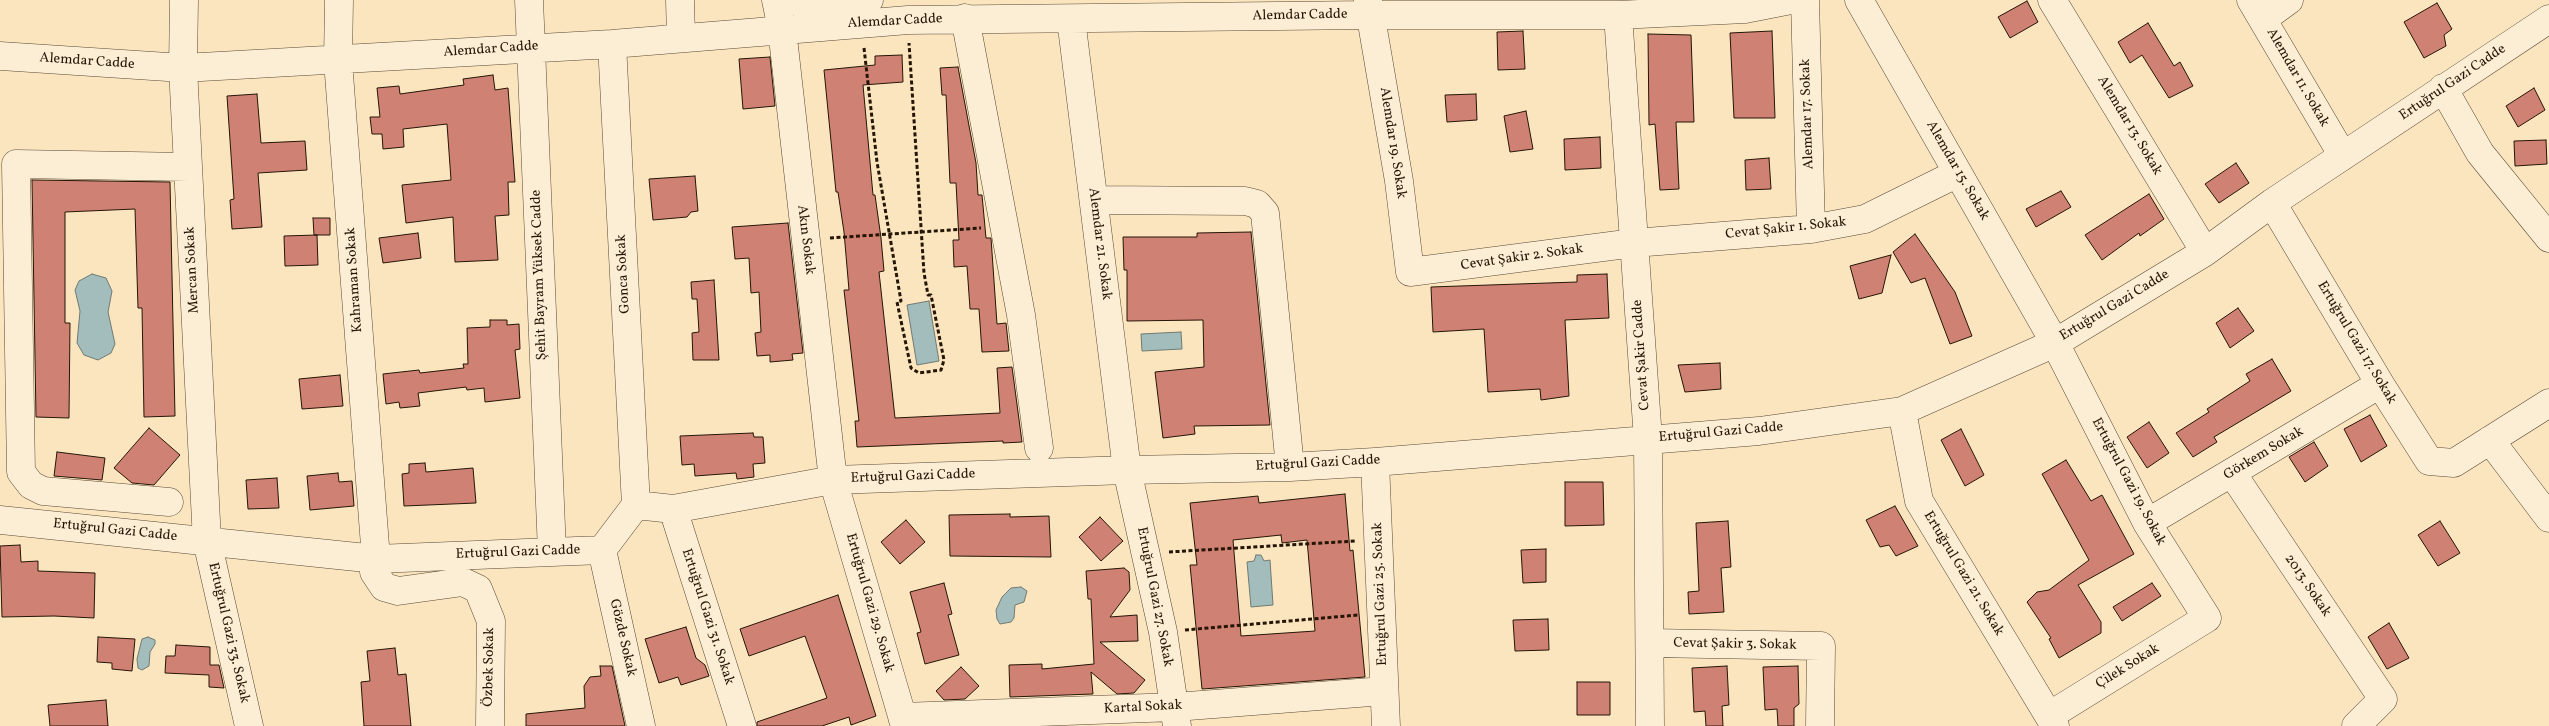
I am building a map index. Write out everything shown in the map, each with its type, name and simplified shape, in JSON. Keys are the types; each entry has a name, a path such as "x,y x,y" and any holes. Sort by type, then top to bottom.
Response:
{"street":[{"name":"Mercan Sokak","path":"184,0 182,68 207,541"},
{"name":"Kahraman Sokak","path":"339,0 338,61 376,559"},
{"name":"Şehit Bayram Yüksek Cadde","path":"529,0 552,551"},
{"path":"680,0 681,37"},
{"name":"Akın Sokak","path":"776,0 782,29 833,480"},
{"path":"796,0 803,4 865,12"},
{"name":"Alemdar Cadde","path":"0,56 182,68 338,61 531,47 612,44 782,29 865,12 908,20 965,18 1071,19 1202,9 1369,7 1618,15 1791,0"},
{"name":"Alemdar 17. Sokak","path":"1804,0 1811,229"},
{"name":"Alemdar 15. Sokak","path":"1859,0 2055,343"},
{"name":"Alemdar 13. Sokak","path":"2052,0 2205,252"},
{"path":"2257,9 2289,0"},
{"name":"Alemdar 19. Sokak","path":"1369,7 1400,181 1410,272"},
{"name":"Alemdar 11. Sokak","path":"2257,9 2343,156"},
{"name":"Cevat Şakir Cadde","path":"1618,15 1648,439 1650,726"},
{"path":"965,18 1020,315 1039,448"},
{"name":"Alemdar 21. Sokak","path":"1071,19 1127,470"},
{"name":"Ertuğrul Gazi Cadde","path":"636,505 673,509 833,480 1127,470 1290,467 1375,462 1759,431 1902,411 2055,343 2205,252 2272,203 2549,19"},
{"name":"Gonca Sokak","path":"612,44 636,505"},
{"path":"2443,88 2480,153 2549,238"},
{"path":"169,502 43,491 31,485 21,472 16,164 188,167"},
{"name":"Cevat Şakir 1. Sokak","path":"1634,243 1811,229 1865,219 1958,173"},
{"path":"1094,200 1245,201 1257,204 1265,213 1290,467"},
{"name":"Ertuğrul Gazi 17. Sokak","path":"2272,203 2380,384 2429,461 2454,463 2490,440"},
{"name":"Cevat Şakir 2. Sokak","path":"1410,272 1634,243"},
{"name":"Ertuğrul Gazi 19. Sokak","path":"2055,343 2147,523 2207,618"},
{"name":"Görkem Sokak","path":"2147,523 2380,384"},
{"path":"2549,403 2490,440 2549,518"},
{"name":"Ertuğrul Gazi 21. Sokak","path":"1902,411 1919,501 2052,721"},
{"name":"Ertuğrul Gazi 25. Sokak","path":"1375,462 1386,726"},
{"name":"Ertuğrul Gazi 27. Sokak","path":"1127,470 1163,632 1176,716"},
{"name":"2013. Sokak","path":"2232,473 2383,699 2356,726"},
{"name":"Ertuğrul Gazi 29. Sokak","path":"833,480 903,722"},
{"path":"602,550 636,505"},
{"name":"Ertuğrul Gazi 31. Sokak","path":"673,509 742,726"},
{"name":"Ertuğrul Gazi Cadde","path":"0,520 376,559 602,550"},
{"name":"Ertuğrul Gazi 33. Sokak","path":"207,541 249,726"},
{"name":"Gözde Sokak","path":"602,550 641,726"},
{"name":"Özbek Sokak","path":"376,559 374,572 384,587 398,590 463,582 478,589 491,620 490,726"},
{"name":"Çilek Sokak","path":"2052,721 2207,618"},
{"name":"Cevat Şakir 3. Sokak","path":"1650,643 1821,646 1820,726"},
{"name":"Kartal Sokak","path":"903,722 1176,716 1384,691"}],"path":[{"path":"865,12 877,162 901,301 898,302 911,368 919,373 941,370 944,360 931,295 928,295 924,273 908,20"},
{"path":"828,245 827,238 1004,226"},
{"path":"1146,554 1378,540"},
{"path":"1163,632 1381,614"}],"water":[{"path":"92,274 106,278 112,291 108,312 115,344 111,353 98,360 84,355 77,343 80,311 75,290 79,281"},
{"path":"929,301 939,361 917,365 907,305"},
{"path":"1181,332 1182,349 1142,351 1141,334"},
{"path":"1256,555 1261,555 1264,561 1270,560 1273,605 1251,607 1247,562 1254,561"},
{"path":"1021,587 1027,591 1024,602 1015,605 1014,618 1011,622 1000,624 997,619 996,610 1002,597 1011,588"},
{"path":"148,637 155,640 155,644 150,652 149,666 142,670 138,668 137,659 142,639"}],"building":[{"path":"2027,1 2038,22 2010,38 1998,17"},
{"path":"2437,3 2452,29 2444,35 2446,46 2424,58 2404,22"},
{"path":"2148,23 2174,66 2180,62 2193,86 2169,98 2142,55 2130,63 2118,42"},
{"path":"1523,31 1525,69 1498,70 1497,32"},
{"path":"1772,31 1775,118 1734,118 1730,33"},
{"path":"1648,34 1691,35 1694,122 1676,122 1679,189 1660,190 1655,124 1649,125"},
{"path":"902,55 903,82 863,85 873,195 875,195 881,238 884,271 879,272 895,418 1000,413 997,368 1012,367 1022,442 1003,443 1003,441 857,447 855,421 859,421 844,290 849,290 844,232 838,192 836,192 824,70 875,65 875,56"},
{"path":"770,57 775,106 743,109 739,59"},
{"path":"958,67 976,163 978,195 982,195 986,238 991,238 997,324 1006,323 1009,351 982,352 979,309 970,309 967,266 954,267 953,240 959,240 956,183 950,183 946,95 942,95 940,68"},
{"path":"493,75 495,90 508,88 515,182 508,182 509,215 495,216 498,260 455,262 453,217 406,223 402,185 451,180 447,124 403,129 404,147 383,149 382,134 372,134 370,117 380,117 377,88 399,86 400,94 464,85 463,79"},
{"path":"2534,88 2545,110 2518,127 2506,106"},
{"path":"257,94 261,143 305,141 307,170 258,173 262,227 232,229 230,200 234,199 227,96"},
{"path":"1476,94 1477,120 1447,122 1445,95"},
{"path":"1526,111 1533,149 1510,152 1504,116"},
{"path":"1600,137 1601,168 1565,170 1564,139"},
{"path":"2546,140 2547,164 2515,166 2514,141"},
{"path":"1769,158 1771,189 1746,190 1745,160"},
{"path":"2236,163 2249,183 2219,203 2205,184"},
{"path":"695,176 698,211 691,212 687,217 653,220 649,179"},
{"path":"32,180 170,182 175,416 144,417 142,308 138,308 135,209 65,212 65,323 70,323 69,418 36,417"},
{"path":"2061,191 2071,207 2036,227 2026,209"},
{"path":"2149,194 2164,219 2140,236 2139,233 2102,260 2085,235"},
{"path":"313,218 330,218 330,235 314,235"},
{"path":"788,223 803,353 792,354 793,360 770,362 770,355 757,356 755,333 761,332 759,292 751,293 749,258 735,259 732,227"},
{"path":"1251,232 1270,425 1194,426 1195,434 1163,438 1155,372 1204,367 1203,320 1127,321 1127,270 1124,270 1123,237 1197,237 1197,233"},
{"path":"418,233 421,258 383,263 379,238"},
{"path":"1915,234 1955,292 1972,336 1950,344 1925,278 1911,283 1893,252"},
{"path":"317,235 318,265 285,266 284,236"},
{"path":"1891,255 1882,293 1859,299 1850,266"},
{"path":"1607,274 1609,318 1565,320 1569,396 1541,400 1540,389 1488,392 1484,329 1433,332 1431,287 1577,282 1577,275"},
{"path":"714,280 719,360 693,360 692,333 699,332 697,299 692,299 691,282"},
{"path":"2238,308 2254,331 2230,348 2216,323"},
{"path":"490,320 507,320 507,325 519,324 520,349 515,350 520,398 485,402 484,388 467,390 466,387 418,393 420,406 400,408 399,402 386,404 383,374 419,370 420,373 464,368 463,364 468,364 467,328 490,327"},
{"path":"2272,359 2291,391 2214,437 2217,442 2193,457 2176,433 2209,412 2207,409 2250,381 2246,374"},
{"path":"1720,363 1721,389 1685,392 1678,365"},
{"path":"340,375 343,406 302,409 299,379"},
{"path":"2370,415 2387,446 2361,462 2344,429"},
{"path":"2149,422 2169,453 2147,468 2127,437"},
{"path":"149,428 180,455 154,485 132,483 114,468"},
{"path":"1961,429 1984,475 1965,486 1941,440"},
{"path":"753,433 754,437 763,437 765,463 753,464 754,477 737,479 736,473 695,476 694,464 682,465 680,436"},
{"path":"2314,442 2328,466 2305,482 2289,457"},
{"path":"57,452 105,458 102,480 54,476"},
{"path":"2066,460 2091,501 2102,495 2134,554 2078,585 2101,622 2101,633 2059,658 2049,639 2051,638 2027,602 2037,592 2049,590 2089,560 2042,474"},
{"path":"425,463 426,472 473,468 476,503 404,506 402,474 409,473 409,464"},
{"path":"338,473 339,482 352,481 354,506 310,510 307,476"},
{"path":"277,478 279,508 248,509 246,480"},
{"path":"1565,482 1603,482 1604,525 1565,526"},
{"path":"1345,494 1350,551 1353,550 1365,677 1202,689 1190,565 1197,565 1190,503 1258,496 1259,503","holes":["1281,535 1282,543 1307,540 1315,631 1241,636 1233,540"]},
{"path":"1895,506 1918,546 1896,556 1889,545 1880,547 1866,520"},
{"path":"1010,514 1010,517 1049,516 1051,557 950,556 949,515"},
{"path":"1100,517 1123,541 1101,561 1079,537"},
{"path":"906,520 925,542 900,564 881,542"},
{"path":"1728,521 1731,567 1721,568 1724,612 1689,614 1688,592 1699,591 1696,523"},
{"path":"2440,521 2460,553 2438,566 2418,535"},
{"path":"20,545 21,562 38,561 38,571 95,573 94,618 54,616 2,617 0,546"},
{"path":"1546,549 1546,582 1523,583 1521,550"},
{"path":"1124,568 1129,572 1130,590 1110,617 1137,615 1138,641 1100,642 1145,680 1134,693 1117,694 1091,672 1093,694 1010,697 1009,665 1042,664 1042,669 1094,664 1091,599 1088,599 1086,571"},
{"path":"944,583 952,614 948,615 959,655 925,664 917,633 921,632 910,592"},
{"path":"2152,583 2161,596 2122,621 2113,607"},
{"path":"838,595 876,716 851,725 849,717 822,726 757,726 757,722 827,698 805,636 749,656 740,629"},
{"path":"1548,619 1549,650 1515,651 1513,620"},
{"path":"2389,623 2409,658 2387,669 2368,637"},
{"path":"686,627 696,658 705,665 709,676 681,685 678,677 659,683 645,639"},
{"path":"98,637 135,639 132,671 112,669 112,663 97,662"},
{"path":"176,645 210,647 210,665 219,665 224,688 209,687 209,675 165,673 166,656 175,656"},
{"path":"395,648 398,675 406,674 411,726 364,726 361,682 370,681 367,651"},
{"path":"600,666 612,666 625,726 526,726 526,714 585,708 584,686 590,677 601,676"},
{"path":"1727,666 1729,705 1722,706 1723,726 1706,726 1705,711 1694,712 1692,668"},
{"path":"1798,666 1799,704 1794,708 1794,726 1778,726 1777,709 1765,710 1763,667"},
{"path":"961,667 979,686 965,699 944,700 936,691"},
{"path":"1577,682 1610,682 1610,715 1577,715"},
{"path":"106,700 108,726 50,726 48,705"}]}
